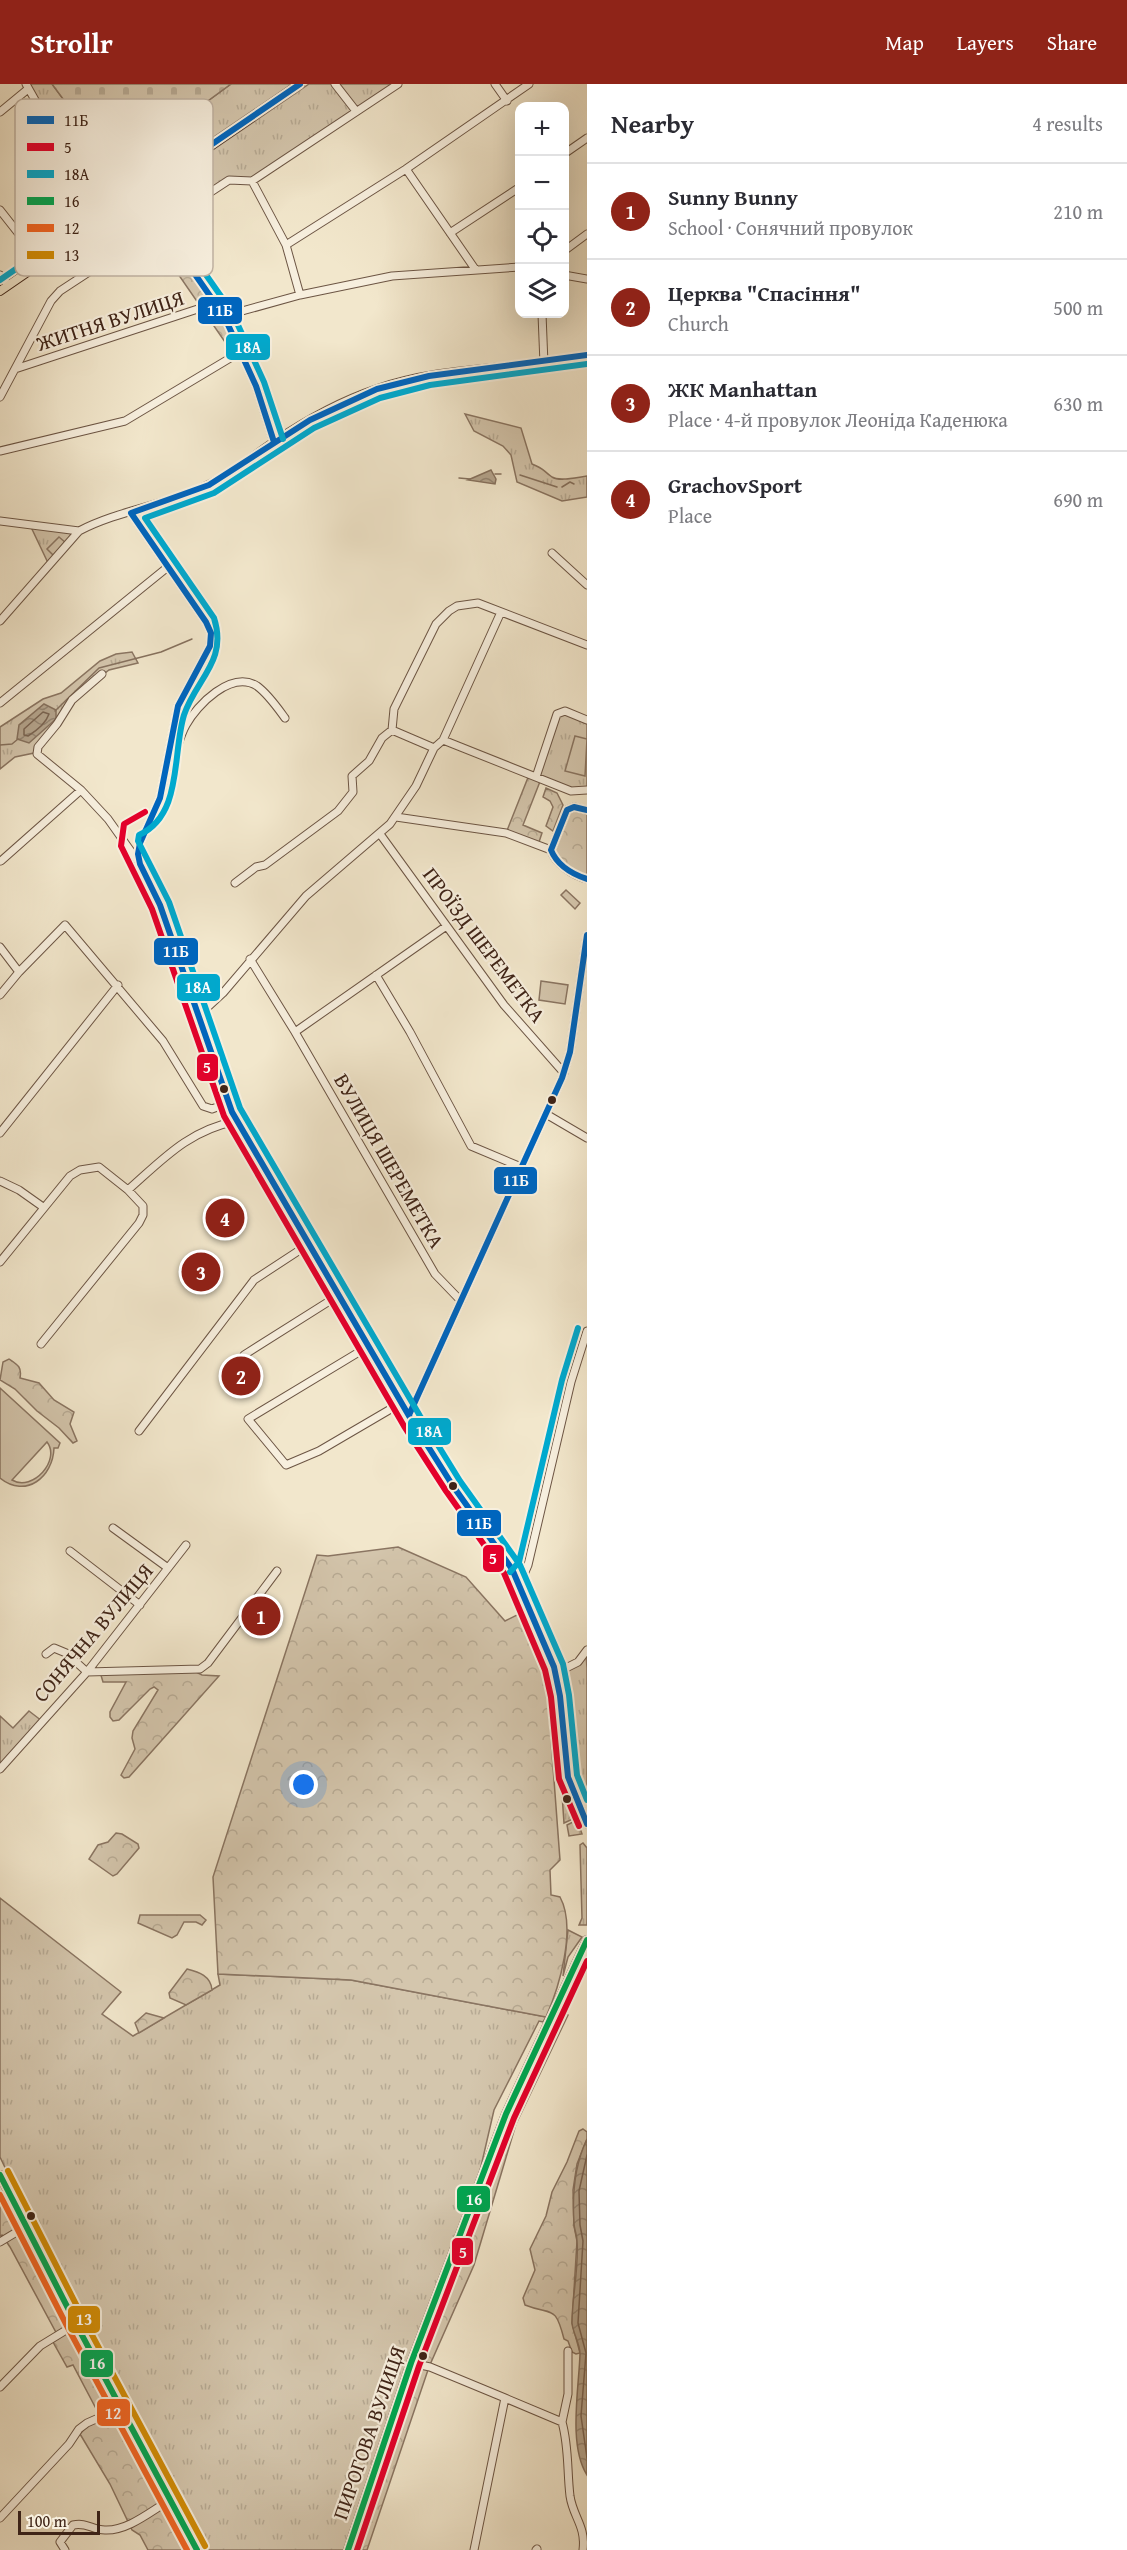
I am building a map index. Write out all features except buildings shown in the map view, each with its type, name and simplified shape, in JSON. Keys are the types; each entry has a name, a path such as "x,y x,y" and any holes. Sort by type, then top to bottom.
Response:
{"main road":[{"path":"213,143 300,84"},
{"path":"0,291 21,276"},
{"name":"ПИРОГОВА ВУЛИЦЯ","path":"348,2550 411,2363 506,2114 587,1940"},
{"name":"ПИРОГОВА ВУЛИЦЯ","path":"562,1996 587,1956"},
{"path":"0,2175 25,2227 197,2550"}],"street":[{"path":"335,84 356,111"},
{"path":"213,191 229,180 252,181 398,84"},
{"path":"495,84 507,101"},
{"path":"286,245 406,169 529,84"},
{"path":"0,112 27,86"},
{"path":"569,151 587,138"},
{"path":"406,169 475,269"},
{"path":"252,181 286,245 300,295"},
{"path":"450,232 515,190"},
{"path":"0,210 15,229"},
{"path":"569,248 587,234"},
{"path":"224,316 300,295 392,276 515,267"},
{"path":"0,275 8,285"},
{"path":"0,397 51,301 60,291 83,276"},
{"path":"197,276 224,316 242,351 274,442"},
{"path":"569,276 587,279"},
{"name":"ЖИТНЯ ВУЛИЦЯ","path":"15,369 216,303"},
{"path":"542,318 544,364"},
{"path":"0,452 125,421 242,351"},
{"path":"0,621 79,531 97,522 131,513 212,483 274,442 348,400 377,388 442,373 544,364 587,355"},
{"path":"131,513 169,566 211,633 210,646 178,706 160,798 140,843 138,854 140,864"},
{"path":"0,521 79,531"},
{"path":"552,554 587,585"},
{"path":"0,704 169,566"},
{"path":"235,883 256,867 265,865 338,811 353,792 352,776 369,761 382,738 392,730 394,709 436,624 457,606 478,603 587,645"},
{"path":"198,1016 223,993 306,896 340,865 380,834 396,817 416,786 434,748 443,740 501,612"},
{"path":"102,674 72,700 57,724 36,750 39,757 81,790 108,819 140,864 160,906 228,1103 237,1121 401,1402 453,1486 505,1558 516,1579 556,1673 568,1777 587,1823"},
{"path":"166,771 173,761 185,726 196,710 229,685 241,682 256,686 285,718"},
{"path":"536,777 557,714 565,711 587,720"},
{"path":"392,730 434,748"},
{"path":"443,740 571,791 587,790"},
{"path":"1,861 81,790"},
{"path":"551,850 567,810 574,807 587,810"},
{"path":"396,817 506,833 551,850 555,858 578,877 587,879"},
{"name":"ПРОЇЗД ШЕРЕМЕТКА","path":"380,834 504,1005 564,1073"},
{"path":"0,995 65,925 118,985 168,1048 203,1106 212,1108 228,1103"},
{"path":"295,1032 446,927"},
{"path":"409,1415 564,1073 571,1045 587,935"},
{"path":"0,947 19,972"},
{"name":"ВУЛИЦЯ ШЕРЕМЕТКА","path":"250,959 295,1032 435,1274 461,1301"},
{"path":"376,975 410,1032 471,1146 522,1167"},
{"path":"0,1133 118,985"},
{"path":"546,1114 587,1138"},
{"path":"128,1190 177,1147 196,1134 237,1121"},
{"path":"0,1262 43,1207 70,1176 80,1170 99,1167 128,1190 143,1206 143,1215 138,1223 41,1344"},
{"path":"0,1181 19,1190 43,1207"},
{"path":"139,1431 254,1280 309,1244"},
{"path":"244,1355 339,1295"},
{"path":"516,1579 525,1572 528,1565 571,1382 587,1330"},
{"path":"369,1346 248,1419 286,1465 319,1451 401,1402"},
{"path":"113,1528 168,1568"},
{"name":"СОНЯЧНА ВУЛИЦЯ","path":"0,1769 87,1672 186,1545"},
{"path":"70,1551 140,1605"},
{"path":"46,1654 54,1648 66,1653 87,1672 200,1669 208,1663 277,1571"},
{"path":"556,1673 578,1662 587,1650"},
{"path":"0,2242 25,2227"},
{"path":"0,2387 40,2346 76,2324"},
{"path":"568,2351 568,2394 562,2421 568,2446 571,2498 582,2528 583,2550"},
{"path":"411,2363 429,2367 562,2421"},
{"path":"474,2550 505,2398"},
{"path":"0,2518 69,2444 79,2429 121,2408"},
{"path":"65,2550 60,2542 73,2524 82,2523 99,2529 116,2529 170,2500"}],"green space":[{"path":"26,84 52,84 63,99 34,99"},
{"path":"52,84 231,84 211,99 63,99"},
{"path":"231,84 292,84 213,138 213,99 211,99"},
{"path":"309,84 398,84 252,181 228,180 213,190 213,150"},
{"path":"179,276 197,276 216,303 242,351 234,355"},
{"path":"465,414 521,428 532,464 555,478 587,476 587,497 562,501 517,482 511,455 503,446 474,431"},
{"path":"30,525 79,531 49,565"},
{"path":"59,537 66,543 54,556 47,549"},
{"path":"132,652 138,663 109,670 83,690 34,753 15,757 0,769 0,727 43,699 61,693 100,661 116,654"},
{"path":"559,712 587,720 587,790 571,791 536,777"},
{"path":"575,736 587,739 585,776 565,771"},
{"path":"529,775 541,779 523,825 542,833 538,845 506,833"},
{"path":"546,788 557,793 563,805 553,831 546,826 553,807 550,801 543,797"},
{"path":"567,810 587,810 587,879 578,877 552,854"},
{"path":"566,890 580,903 575,909 561,895"},
{"path":"541,981 568,985 565,1004 539,1000"},
{"path":"9,1359 19,1367 20,1378 39,1383 54,1400 74,1412 70,1424 77,1441 73,1443 15,1389 0,1380 3,1362"},
{"path":"0,1388 60,1443 58,1448 54,1448 49,1468 36,1482 19,1486 0,1478","holes":["47,1442 50,1449 48,1465 36,1478 20,1483 12,1480"]},
{"path":"398,1547 466,1577 505,1621 521,1613 545,1660 560,1860 550,1870 551,1895 560,1897 567,1925 561,1974 546,2017 351,1980 218,1974 213,1877 317,1555 328,1556"},
{"path":"586,1654 587,1797 570,1755 562,1671"},
{"path":"194,1671 202,1675 219,1676 129,1777 124,1778 121,1775 135,1749 133,1731 158,1690 154,1687 150,1689 119,1720 113,1721 110,1712 126,1682 103,1682 100,1672"},
{"path":"29,1711 42,1721 0,1769 0,1716 13,1728"},
{"path":"562,1794 575,1818 564,1823"},
{"path":"577,1820 582,1834 569,1836 567,1825"},
{"path":"116,1833 138,1844 139,1848 113,1876 89,1859 98,1845 108,1842"},
{"path":"583,1843 587,1848 587,1925 579,1925 582,1918 580,1845"},
{"path":"0,1898 121,1992 102,2014 133,2036 220,1985 218,1974 351,1980 546,2017 543,2022 539,2021 494,2110 473,2201 348,2550 207,2550 203,2543 199,2543 38,2236 0,2157"},
{"path":"140,1915 200,1915 206,1920 202,1925 196,1922 184,1922 177,1935 172,1938 138,1923"},
{"path":"568,1930 582,1937 568,1957 563,1976"},
{"path":"187,1969 207,1978 212,1990 186,2005 170,1998 169,1993"},
{"path":"560,2010 568,2015 516,2124 474,2265 429,2367 367,2550 353,2550 415,2364 510,2116"},
{"path":"146,2013 164,2018 139,2033 135,2023"},
{"path":"583,2129 587,2132 587,2139 577,2164 573,2190 574,2226 577,2241 572,2323 580,2353 576,2354 572,2352 568,2341 564,2339 555,2316 547,2311 525,2305 523,2298 535,2270 530,2249 546,2216 552,2192 579,2131"},
{"path":"0,2191 190,2550 148,2550 140,2535 132,2530 110,2484 80,2434 88,2425 102,2420 73,2365 67,2367 53,2342 59,2338 10,2247 2,2235 0,2236"}],"water":[{"path":"491,470 496,479 495,484 468,480"},
{"path":"44,704 56,710 56,719 29,743 17,739 19,725"},
{"path":"587,2139 587,2475 581,2463 576,2432 580,2354 572,2323 577,2251 573,2212 574,2191 579,2159"}],"waterway":[{"path":"495,474 501,474"},
{"path":"520,475 557,487"},
{"path":"459,478 470,479"},
{"path":"562,487 570,482 574,484"},
{"path":"55,711 99,668 161,652 192,639"},
{"path":"0,745 12,744 18,739"}],"transit line":[{"name":"11Б","path":"213,143 300,84"},
{"name":"18А","path":"0,280 15,270"},
{"name":"11Б","path":"196,276 224,316 256,386 274,442"},
{"name":"18А","path":"207,276 232,312 264,382 283,439"},
{"name":"11Б","path":"587,355 429,376 377,389 310,420 209,485 131,513 206,622 211,633 210,646 178,706 160,798 140,843 138,854 140,864 160,905 232,1112 412,1421 453,1486 512,1569 554,1667 560,1696 568,1777 587,1824"},
{"name":"18А","path":"587,364 430,385 380,398 314,428 214,493 145,518 214,618 217,646 209,669 189,702 184,715 174,782 169,799 163,813 153,826 139,835 138,841 169,902 240,1108 420,1416 460,1481 520,1565 563,1664 569,1695 577,1775 587,1800"},
{"name":"11Б","path":"587,810 574,807 567,810 551,850 566,868 587,879"},
{"name":"5","path":"145,812 124,824 121,846 152,909 224,1116 404,1426 446,1491 504,1573 545,1670 551,1697 559,1779 579,1826"},
{"name":"11Б","path":"409,1415 562,1078 570,1052 587,935"},
{"name":"18А","path":"510,1572 519,1562 562,1380 578,1328"},
{"name":"16","path":"348,2550 411,2363 506,2114 587,1940"},
{"name":"5","path":"357,2550 419,2366 514,2118 587,1961"},
{"name":"13","path":"8,2171 84,2320 205,2546"},
{"name":"16","path":"0,2175 76,2324 197,2550"},
{"name":"12","path":"0,2195 68,2328 187,2550"}],"place":[{"name":"GrachovSport","path":"225,1218"},
{"name":"ЖК Manhattan","path":"201,1272"},
{"name":"Церква \"Спасіння\"","path":"241,1376"},
{"name":"Sunny Bunny","path":"261,1616"}]}
